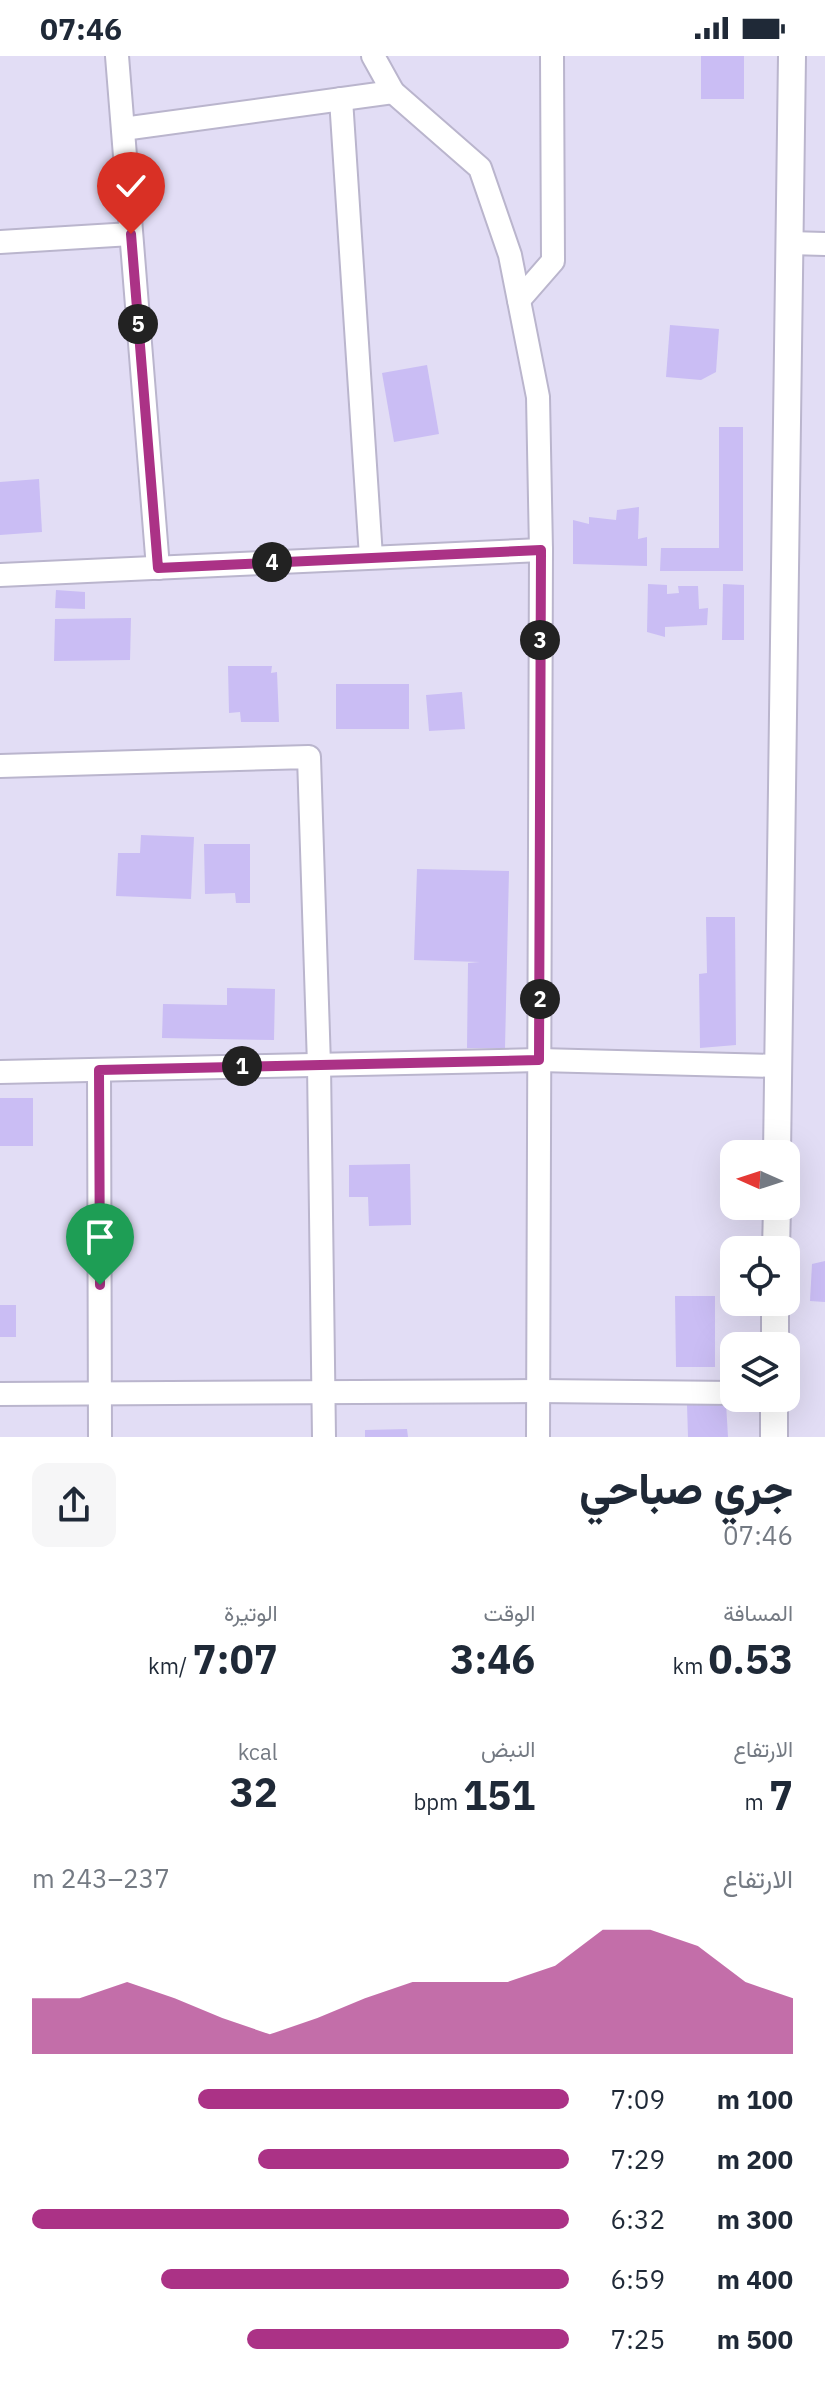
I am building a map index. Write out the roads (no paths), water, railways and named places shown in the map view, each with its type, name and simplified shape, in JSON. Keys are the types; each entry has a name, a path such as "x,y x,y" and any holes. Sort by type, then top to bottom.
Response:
{"street":[{"path":"117,56 158,568"},
{"path":"373,56 393,92 480,168 510,255 538,397 541,550 538,1437"},
{"path":"519,300 553,261 552,56"},
{"path":"777,1140 792,56"},
{"path":"123,129 393,92"},
{"path":"341,99 371,557"},
{"path":"0,242 131,234"},
{"path":"789,243 825,244"},
{"path":"0,575 541,550"},
{"path":"0,766 309,757 319,1065 324,1437"},
{"path":"0,1072 539,1060 778,1066"},
{"path":"99,1070 100,1437"},
{"path":"0,1394 720,1393"},
{"path":"774,1412 774,1437"}]}
